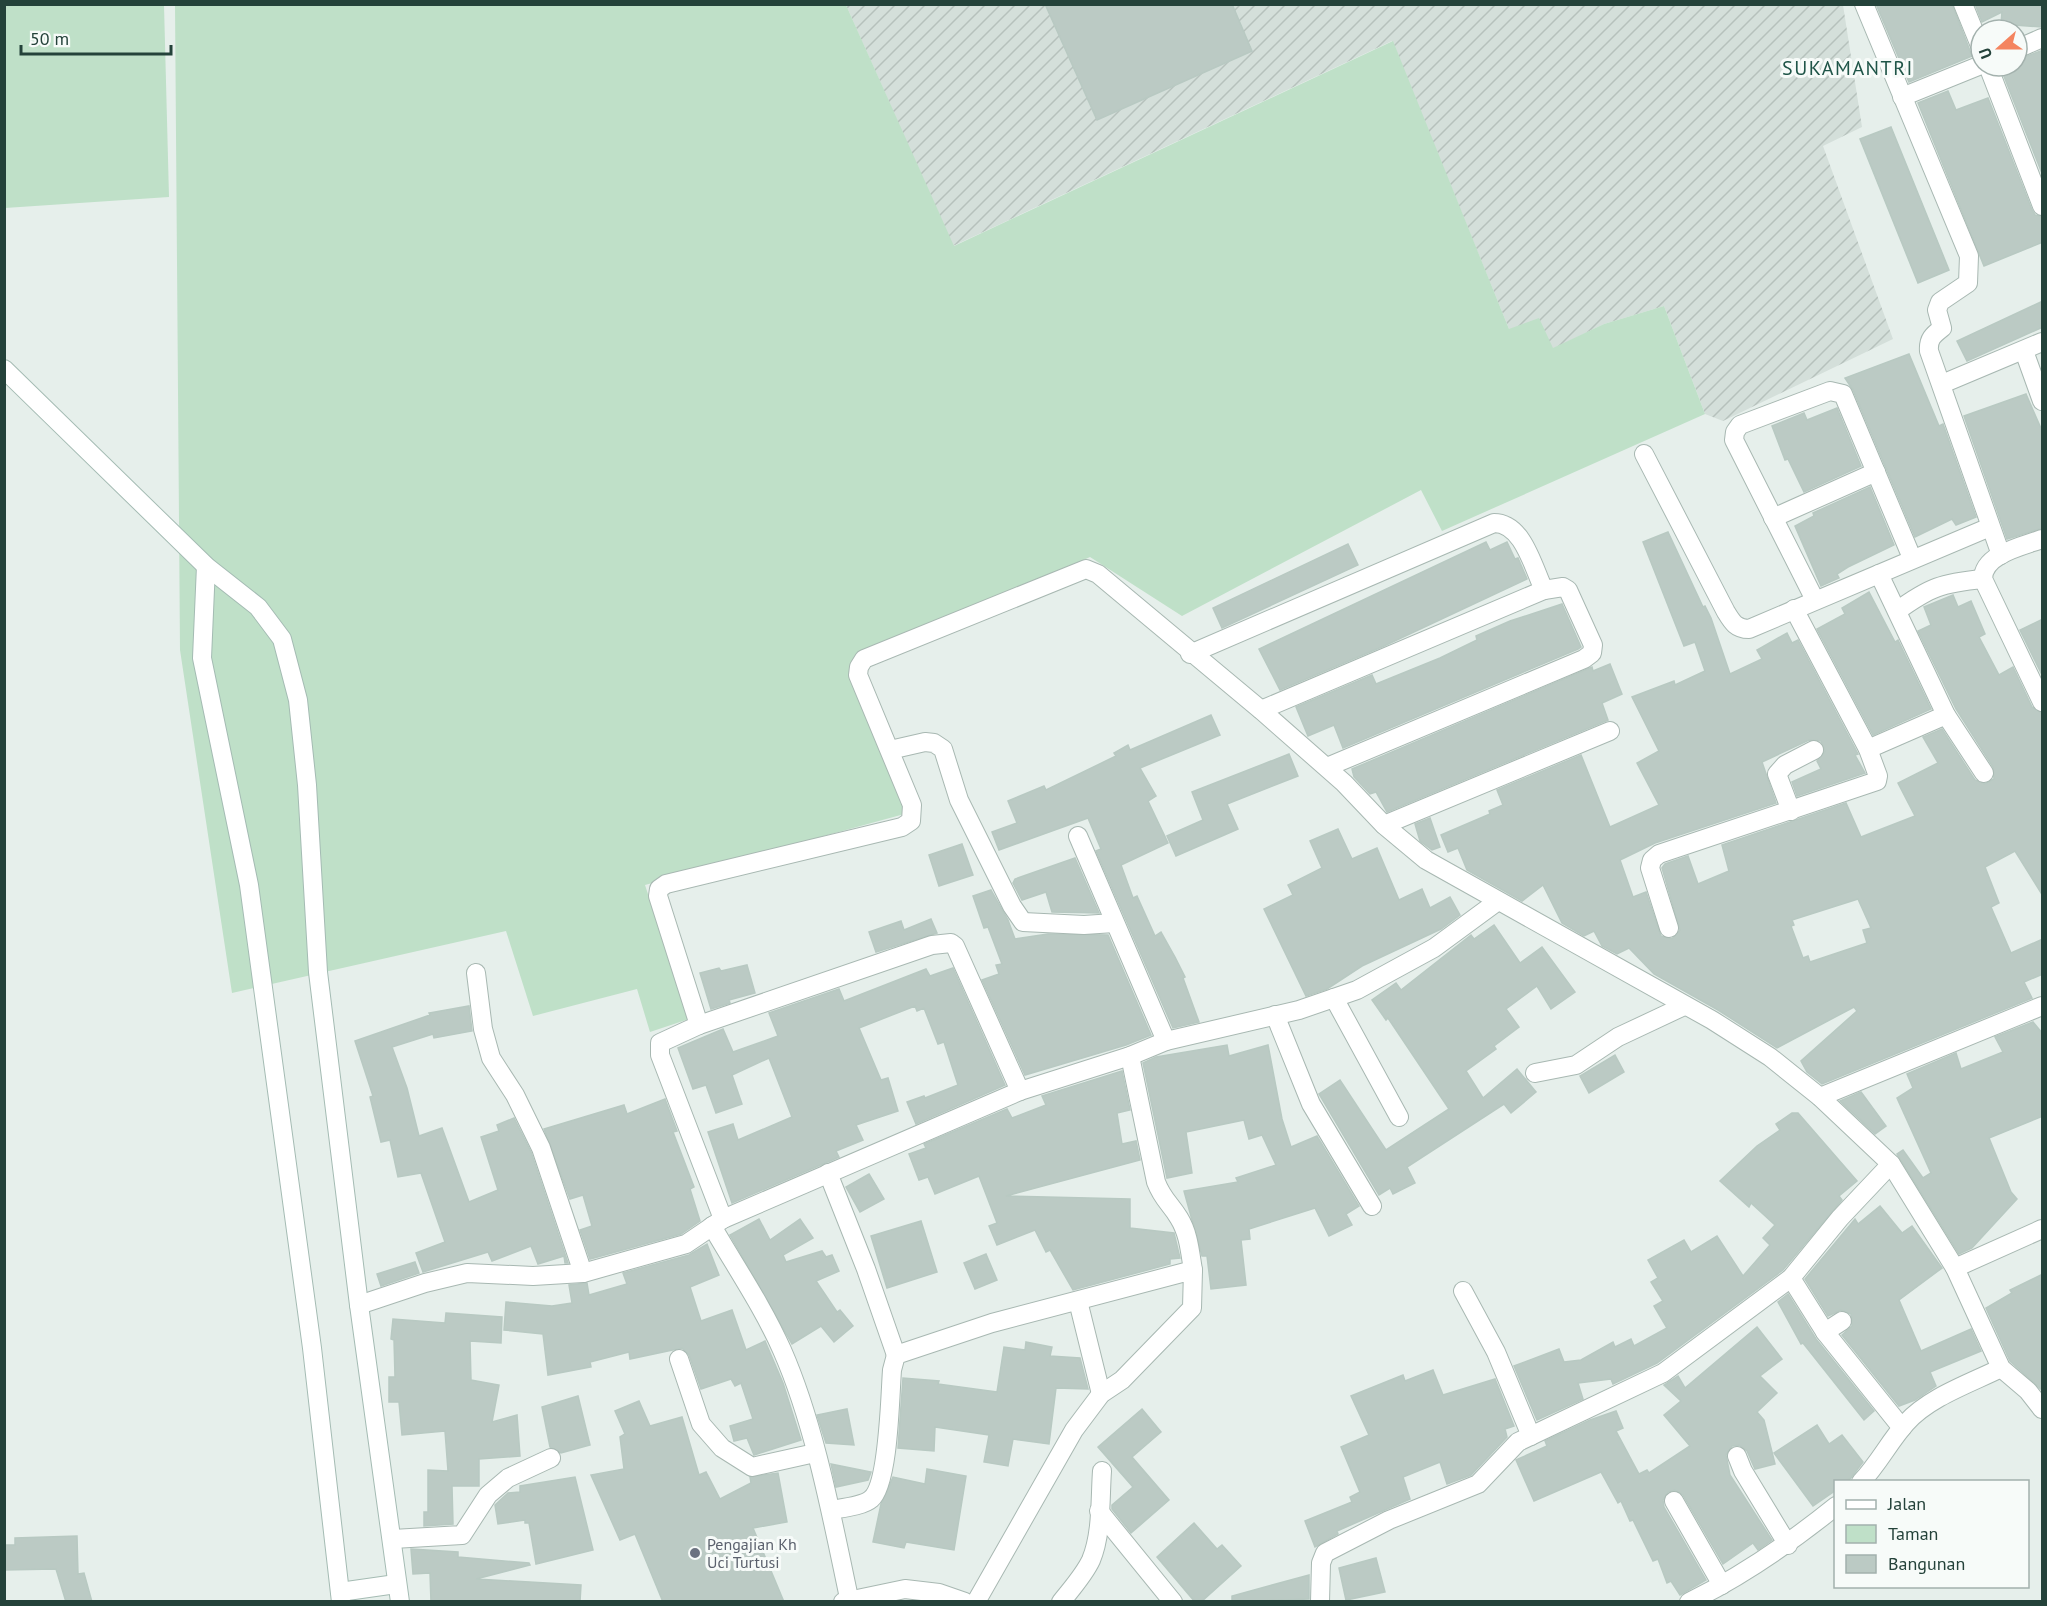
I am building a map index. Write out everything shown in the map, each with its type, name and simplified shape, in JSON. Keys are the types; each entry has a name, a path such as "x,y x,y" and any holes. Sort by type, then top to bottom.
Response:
{"street":[{"path":"1864,4 1970,256 1968,283 1940,302 1937,310 1942,328 1933,335 1928,343 2001,555"},
{"path":"1963,4 1969,19"},
{"path":"2029,44 2043,38"},
{"path":"1902,97 1969,70"},
{"path":"1993,78 2043,206"},
{"path":"1942,384 2043,342"},
{"path":"2024,351 2043,401"},
{"path":"4,369 206,566 258,607 282,639 298,700 307,785 318,972 359,1305 393,1539 398,1593 341,1597 312,1348 249,885 202,658 206,566"},
{"path":"1815,600 1734,440 1735,432 1740,425 1836,391 1843,394 1912,558"},
{"path":"1644,454 1734,624 1749,629 1912,558 1990,527"},
{"path":"1773,518 1876,472"},
{"path":"1190,654 1494,523 1506,523 1515,530 1544,590"},
{"path":"2043,539 2001,555 1987,565 1983,579 2043,702"},
{"path":"699,1024 668,927 659,889 666,884 902,827 911,821 912,805 858,675 858,667 864,659 1086,569 1098,574 1190,654 1261,710 1327,768 1384,825 1426,860 1770,1057 1820,1097 1891,1164 1955,1268 2001,1368 2028,1391 2043,1409"},
{"path":"1879,574 1946,715 1984,773"},
{"path":"1896,611 1925,591 1947,583 1983,579"},
{"path":"1261,710 1544,590 1563,587 1568,590 1593,645 1592,652 1584,659 1327,768"},
{"path":"1669,928 1650,868 1652,860 1659,854 1877,781 1878,776 1868,749 1794,609"},
{"path":"1868,749 1946,715"},
{"path":"1384,825 1610,731"},
{"path":"890,750 925,742 934,743 943,749 959,800 1012,906 1023,922 1084,925 1114,923"},
{"path":"1791,811 1777,774 1785,765 1814,750"},
{"path":"1078,836 1166,1041"},
{"path":"359,1305 425,1283 467,1273 533,1276 583,1273 668,1251 686,1244 718,1222 1020,1091 1130,1056 1166,1041 1275,1015 1357,990 1434,948 1498,901"},
{"path":"965,1602 939,1593 906,1589 846,1600 831,1510 801,1402 782,1349 718,1222 660,1055 660,1043 699,1024 932,945 951,943 955,946 1020,1091"},
{"path":"476,973 483,1029 491,1058 515,1095 541,1148 583,1273"},
{"path":"1334,998 1399,1118"},
{"path":"1535,1073 1576,1065 1618,1037 1684,1006"},
{"path":"1820,1097 2043,1006"},
{"path":"1275,1015 1311,1104 1372,1206"},
{"path":"975,1602 1074,1430 1101,1394 1122,1380 1192,1308 1192,1270 1187,1235 1179,1217 1162,1199 1156,1182 1130,1056"},
{"path":"1320,1602 1321,1563 1325,1553 1389,1520 1478,1484 1506,1452 1531,1436 1663,1373 1791,1278 1840,1218 1891,1164"},
{"path":"828,1173 866,1269 896,1355 892,1370 883,1473 876,1492 870,1500 831,1510"},
{"path":"1955,1268 2043,1229"},
{"path":"896,1355 993,1323 1192,1270"},
{"path":"1791,1278 1825,1332 1902,1428"},
{"path":"1463,1291 1496,1352 1531,1436"},
{"path":"1078,1301 1101,1394"},
{"path":"1825,1332 1842,1321"},
{"path":"679,1359 701,1424 722,1448 752,1467 815,1453"},
{"path":"1863,1480 1878,1464 1902,1428 1920,1410 2001,1368"},
{"path":"1737,1456 1743,1471 1788,1545"},
{"path":"393,1539 464,1534 489,1495 497,1487 524,1468 551,1458"},
{"path":"1061,1602 1084,1573 1092,1558 1102,1471"},
{"path":"1674,1501 1722,1585"},
{"path":"1689,1602 1788,1545 1834,1508"},
{"path":"1099,1511 1173,1602"}],"shaded area":[{"path":"846,5 1843,5 1862,127 1823,146 1893,339 1723,421 1705,414 1664,306 1604,324 1553,349 1509,329 1392,41 953,246"}],"green space":[{"path":"5,4 164,5 169,197 5,208"},
{"path":"175,5 846,5 954,246 1393,41 1509,329 1539,318 1553,348 1604,324 1664,306 1705,414 1442,531 1421,490 1182,616 1090,557 849,670 908,813 645,885 689,1019 650,1032 637,989 533,1016 506,931 232,993 180,650"}],"building":[{"path":"1045,4 1232,4 1252,51 1097,120"},
{"path":"1876,4 1952,4 1969,48 1969,57 1909,82"},
{"path":"1975,4 2043,4 2042,27 2029,26 2029,18 2002,18 2002,12 1990,18 1980,18"},
{"path":"2043,50 2043,176 2005,78 2029,78 2029,55"},
{"path":"1948,91 1956,110 1988,98 2032,210 2035,215 2043,217 2043,242 1984,266 1918,103"},
{"path":"1891,127 1949,270 1918,283 1860,139"},
{"path":"2043,301 2043,327 1967,361 1957,341"},
{"path":"1909,354 1939,426 1943,424 1976,517 1956,525 1952,519 1915,537 1853,390 1845,378"},
{"path":"2026,394 2043,433 2043,528 2007,539 1964,416"},
{"path":"1837,408 1861,466 1804,492 1788,459 1785,460 1772,426 1804,413 1807,420"},
{"path":"1870,487 1894,545 1848,567 1837,574 1839,578 1821,586 1795,526 1814,516 1813,513"},
{"path":"1668,532 1703,607 1705,606 1711,618 1730,674 1762,659 1757,650 1787,633 1792,643 1798,640 1858,754 1855,755 1865,773 1797,796 1792,782 1821,769 1817,761 1825,751 1821,741 1809,740 1762,762 1776,803 1655,843 1620,860 1633,897 1646,892 1661,936 1672,939 1680,930 1662,868 1665,864 1688,856 1698,884 1729,871 1722,845 1846,803 1861,837 1915,816 1898,783 1938,763 1923,737 1942,729 1975,780 1985,784 1994,779 1993,767 1956,709 1918,631 1931,625 1924,607 1953,595 1958,607 1971,601 1985,634 1979,637 1999,675 2013,667 2032,707 2043,713 2043,896 2015,851 1985,867 1999,903 1991,907 2011,953 2043,939 2043,974 2024,982 2032,998 1822,1084 1807,1072 1801,1061 1857,1011 1854,1007 1777,1048 1718,1010 1654,974 1629,948 1617,954 1602,946 1594,931 1584,936 1562,923 1543,885 1522,901 1467,870 1458,848 1448,852 1441,835 1490,814 1489,811 1503,805 1497,790 1581,755 1610,827 1659,805 1637,763 1659,751 1632,697 1674,681 1675,685 1705,671 1695,642 1684,646 1643,542","holes":["1858,899 1871,928 1863,930 1867,943 1810,962 1808,956 1803,958 1791,926 1794,925 1792,920"]},
{"path":"1486,542 1490,550 1507,542 1515,559 1518,558 1527,579 1384,646 1280,690 1259,649"},
{"path":"1348,544 1358,565 1222,628 1213,608"},
{"path":"1869,592 1895,642 1898,640 1931,709 1873,735 1817,629 1845,614 1842,608"},
{"path":"1562,604 1581,647 1578,649 1343,748 1334,725 1308,736 1296,707 1372,675 1376,684 1440,658 1477,640 1476,636 1510,621"},
{"path":"2043,619 2043,677 2020,630"},
{"path":"1610,664 1622,694 1602,703 1608,720 1387,812 1376,792 1370,794 1354,777 1352,769 1592,667 1593,671"},
{"path":"1211,715 1220,735 1140,768 1156,796 1148,801 1168,843 1121,865 1133,898 1137,896 1155,936 1161,932 1185,977 1183,978 1199,1022 1173,1028 1096,851 1101,849 1088,818 999,850 992,832 1017,823 1008,801 1044,786 1046,790 1116,756 1114,753 1128,745 1130,750"},
{"path":"1289,754 1298,776 1227,804 1238,829 1176,856 1167,836 1203,820 1192,792"},
{"path":"1430,818 1440,847 1432,850 1420,841 1415,824"},
{"path":"1338,829 1352,859 1377,848 1399,900 1422,889 1430,908 1450,897 1460,915 1441,929 1362,966 1327,989 1306,996 1264,909 1293,895 1288,885 1322,868 1310,841"},
{"path":"962,844 973,875 939,886 929,855"},
{"path":"1075,858 1099,913 1052,912 1046,892 1022,900 1013,883 1015,879"},
{"path":"991,890 1008,920 1015,939 1048,934 1108,935 1151,1035 1126,1045 1025,1075 982,980 999,974 996,965 1002,964 988,927 984,928 973,896"},
{"path":"931,919 937,933 876,952 869,932 901,921 904,930"},
{"path":"1494,925 1520,963 1542,947 1575,992 1551,1009 1537,986 1506,1009 1519,1027 1494,1046 1496,1049 1466,1071 1483,1098 1517,1069 1536,1092 1511,1113 1504,1104 1407,1167 1415,1183 1393,1194 1390,1188 1379,1195 1319,1094 1340,1080 1386,1150 1449,1109 1388,1018 1386,1020 1372,1000 1396,983 1401,990 1471,935 1474,939"},
{"path":"747,965 755,993 729,1000 730,1003 711,1009 700,973"},
{"path":"953,968 1005,1085 916,1124 907,1102 924,1096 925,1098 958,1085 944,1042 938,1044 924,1008 917,1011 915,1006 859,1028 881,1080 888,1078 898,1111 856,1125 863,1140 836,1151 839,1157 732,1203 708,1132 733,1124 738,1140 792,1117 769,1058 732,1075 742,1104 716,1113 706,1085 693,1089 678,1048 723,1029 733,1052 778,1036 769,1013 839,989 844,1001 926,969 930,976"},
{"path":"469,1006 472,1031 434,1038 433,1034 392,1047 407,1088 419,1136 442,1128 469,1202 498,1190 481,1137 499,1131 497,1125 514,1118 531,1152 568,1263 565,1263 564,1256 538,1264 531,1246 492,1261 488,1252 423,1272 416,1253 445,1242 421,1173 398,1177 390,1140 381,1142 370,1097 373,1096 355,1041 430,1015 429,1013"},
{"path":"2033,1022 2043,1034 2043,1116 1989,1138 2011,1192 2017,1199 1972,1248 1959,1254 1897,1154 1903,1150 1923,1178 1931,1173 1897,1098 1913,1088 1907,1074 1956,1053 1961,1069 2003,1052 1995,1037"},
{"path":"1227,1045 1229,1056 1268,1045 1282,1119 1291,1147 1317,1136 1359,1206 1346,1214 1352,1225 1329,1236 1315,1208 1249,1229 1250,1239 1241,1240 1246,1285 1211,1289 1207,1256 1202,1256 1184,1191 1238,1182 1236,1178 1276,1165 1262,1135 1249,1139 1244,1120 1186,1132 1192,1173 1167,1178 1143,1063 1156,1057"},
{"path":"1615,1055 1624,1072 1589,1093 1580,1076"},
{"path":"1122,1071 1130,1110 1117,1113 1122,1144 1136,1141 1140,1160 1006,1196 1130,1199 1130,1228 1174,1233 1180,1258 1170,1259 1170,1264 1073,1290 1050,1250 1046,1252 1035,1230 997,1245 989,1226 997,1223 979,1176 935,1194 928,1177 919,1180 909,1154 926,1148 924,1144 1007,1109 1012,1118 1046,1105 1042,1096"},
{"path":"1861,1092 1886,1126 1875,1134 1840,1101"},
{"path":"665,1099 677,1131 673,1132 694,1187 690,1189 700,1221 681,1234 590,1259 580,1230 592,1226 583,1195 570,1199 544,1129 624,1105 627,1114"},
{"path":"1792,1113 1798,1113 1857,1181 1839,1196 1842,1200 1783,1270 1657,1363 1613,1384 1611,1379 1578,1383 1583,1399 1537,1420 1514,1366 1559,1349 1564,1362 1581,1360 1613,1342 1615,1347 1631,1339 1634,1346 1667,1328 1654,1306 1663,1301 1651,1282 1658,1278 1648,1260 1684,1240 1691,1252 1717,1236 1743,1276 1770,1245 1763,1238 1775,1225 1751,1203 1749,1207 1720,1181 1757,1146 1780,1130 1776,1124"},
{"path":"869,1174 884,1199 860,1212 846,1187"},
{"path":"1880,1206 1902,1233 1912,1226 1942,1268 1899,1300 1921,1351 1971,1329 1981,1351 1930,1372 1936,1386 1915,1400 1899,1406 1842,1335 1852,1326 1851,1314 1841,1310 1828,1316 1805,1279 1855,1219 1858,1224"},
{"path":"759,1219 770,1240 800,1219 813,1238 783,1255 786,1262 822,1251 826,1257 832,1255 839,1271 816,1281 837,1312 840,1310 853,1326 834,1342 821,1326 792,1344 730,1235"},
{"path":"921,1221 937,1272 887,1288 871,1236"},
{"path":"707,1244 719,1275 690,1287 701,1321 732,1310 746,1350 765,1341 783,1383 801,1440 754,1455 747,1438 734,1441 730,1426 753,1419 741,1383 735,1386 731,1379 701,1389 689,1355 682,1348 630,1359 629,1352 590,1362 591,1367 548,1375 543,1334 504,1330 506,1302 552,1306 572,1303 569,1285 587,1283 589,1295 627,1284 623,1273 689,1255"},
{"path":"986,1254 997,1280 975,1289 964,1263"},
{"path":"415,1262 419,1273 381,1286 377,1274"},
{"path":"2043,1274 2043,1391 2010,1361 1986,1308 2012,1293 2010,1290"},
{"path":"1788,1294 1816,1339 1874,1411 1864,1420 1803,1343 1801,1344 1778,1302"},
{"path":"446,1313 502,1317 501,1343 470,1341 471,1380 499,1385 492,1422 517,1415 520,1456 479,1459 479,1486 452,1486 453,1524 424,1526 424,1512 428,1512 428,1470 448,1471 445,1431 402,1435 399,1402 389,1402 389,1377 395,1377 394,1340 391,1339 393,1319 445,1323"},
{"path":"1757,1327 1782,1359 1760,1376 1777,1393 1757,1412 1764,1420 1775,1464 1755,1469 1747,1451 1739,1445 1732,1446 1726,1455 1730,1475 1772,1540 1758,1550 1753,1543 1723,1564 1683,1495 1675,1490 1668,1492 1663,1500 1664,1507 1706,1580 1680,1595 1671,1581 1667,1583 1658,1559 1653,1561 1633,1520 1630,1521 1621,1501 1618,1503 1601,1472 1534,1501 1516,1460 1547,1446 1545,1441 1590,1420 1616,1411 1623,1428 1616,1431 1639,1474 1647,1470 1649,1473 1690,1446 1664,1415 1681,1401 1664,1385 1678,1376 1685,1388"},
{"path":"1026,1342 1052,1347 1050,1356 1080,1358 1088,1389 1056,1388 1049,1444 1013,1439 1008,1466 984,1462 989,1435 935,1427 934,1451 898,1448 903,1378 939,1381 938,1384 997,1392 1004,1347 1025,1350"},
{"path":"1433,1370 1443,1395 1495,1379 1514,1426 1505,1429 1507,1437 1471,1475 1447,1484 1440,1462 1403,1477 1410,1499 1337,1531 1338,1534 1315,1547 1305,1521 1352,1502 1350,1497 1360,1492 1341,1447 1369,1435 1351,1396 1403,1375 1405,1381"},
{"path":"578,1396 590,1445 561,1453 550,1447 542,1407"},
{"path":"639,1401 650,1426 682,1417 699,1475 706,1472 720,1499 751,1483 750,1477 778,1473 787,1522 753,1528 784,1602 663,1602 635,1534 620,1540 591,1475 624,1469 620,1437 625,1434 615,1411"},
{"path":"847,1409 854,1445 826,1443 817,1415"},
{"path":"1142,1409 1161,1432 1132,1457 1169,1500 1131,1533 1112,1509 1112,1505 1133,1487 1098,1447"},
{"path":"1817,1425 1829,1444 1842,1435 1863,1462 1850,1479 1834,1480 1834,1491 1813,1506 1774,1453"},
{"path":"831,1464 871,1472 868,1480 836,1487"},
{"path":"927,1469 966,1476 954,1550 906,1542 904,1548 873,1542 881,1504 893,1477 925,1484"},
{"path":"575,1477 593,1550 536,1564 529,1523 525,1523 525,1520 498,1524 495,1505 508,1493 520,1492 520,1486"},
{"path":"1194,1523 1217,1549 1222,1545 1241,1566 1201,1602 1195,1602 1157,1557"},
{"path":"77,1536 78,1574 84,1573 92,1602 66,1602 56,1569 4,1570 4,1545 15,1545 15,1538"},
{"path":"411,1549 458,1552 458,1557 529,1563 530,1565 476,1579 581,1585 580,1602 431,1602 430,1573 413,1574"},
{"path":"1376,1558 1385,1592 1346,1600 1339,1568"},
{"path":"1309,1575 1309,1599 1232,1602 1232,1596"}],"place":[{"name":"Pengajian Kh Uci Turtusi","path":"695,1553"}],"district":[{"name":"SUKAMANTRI","path":"1848,68"}]}
